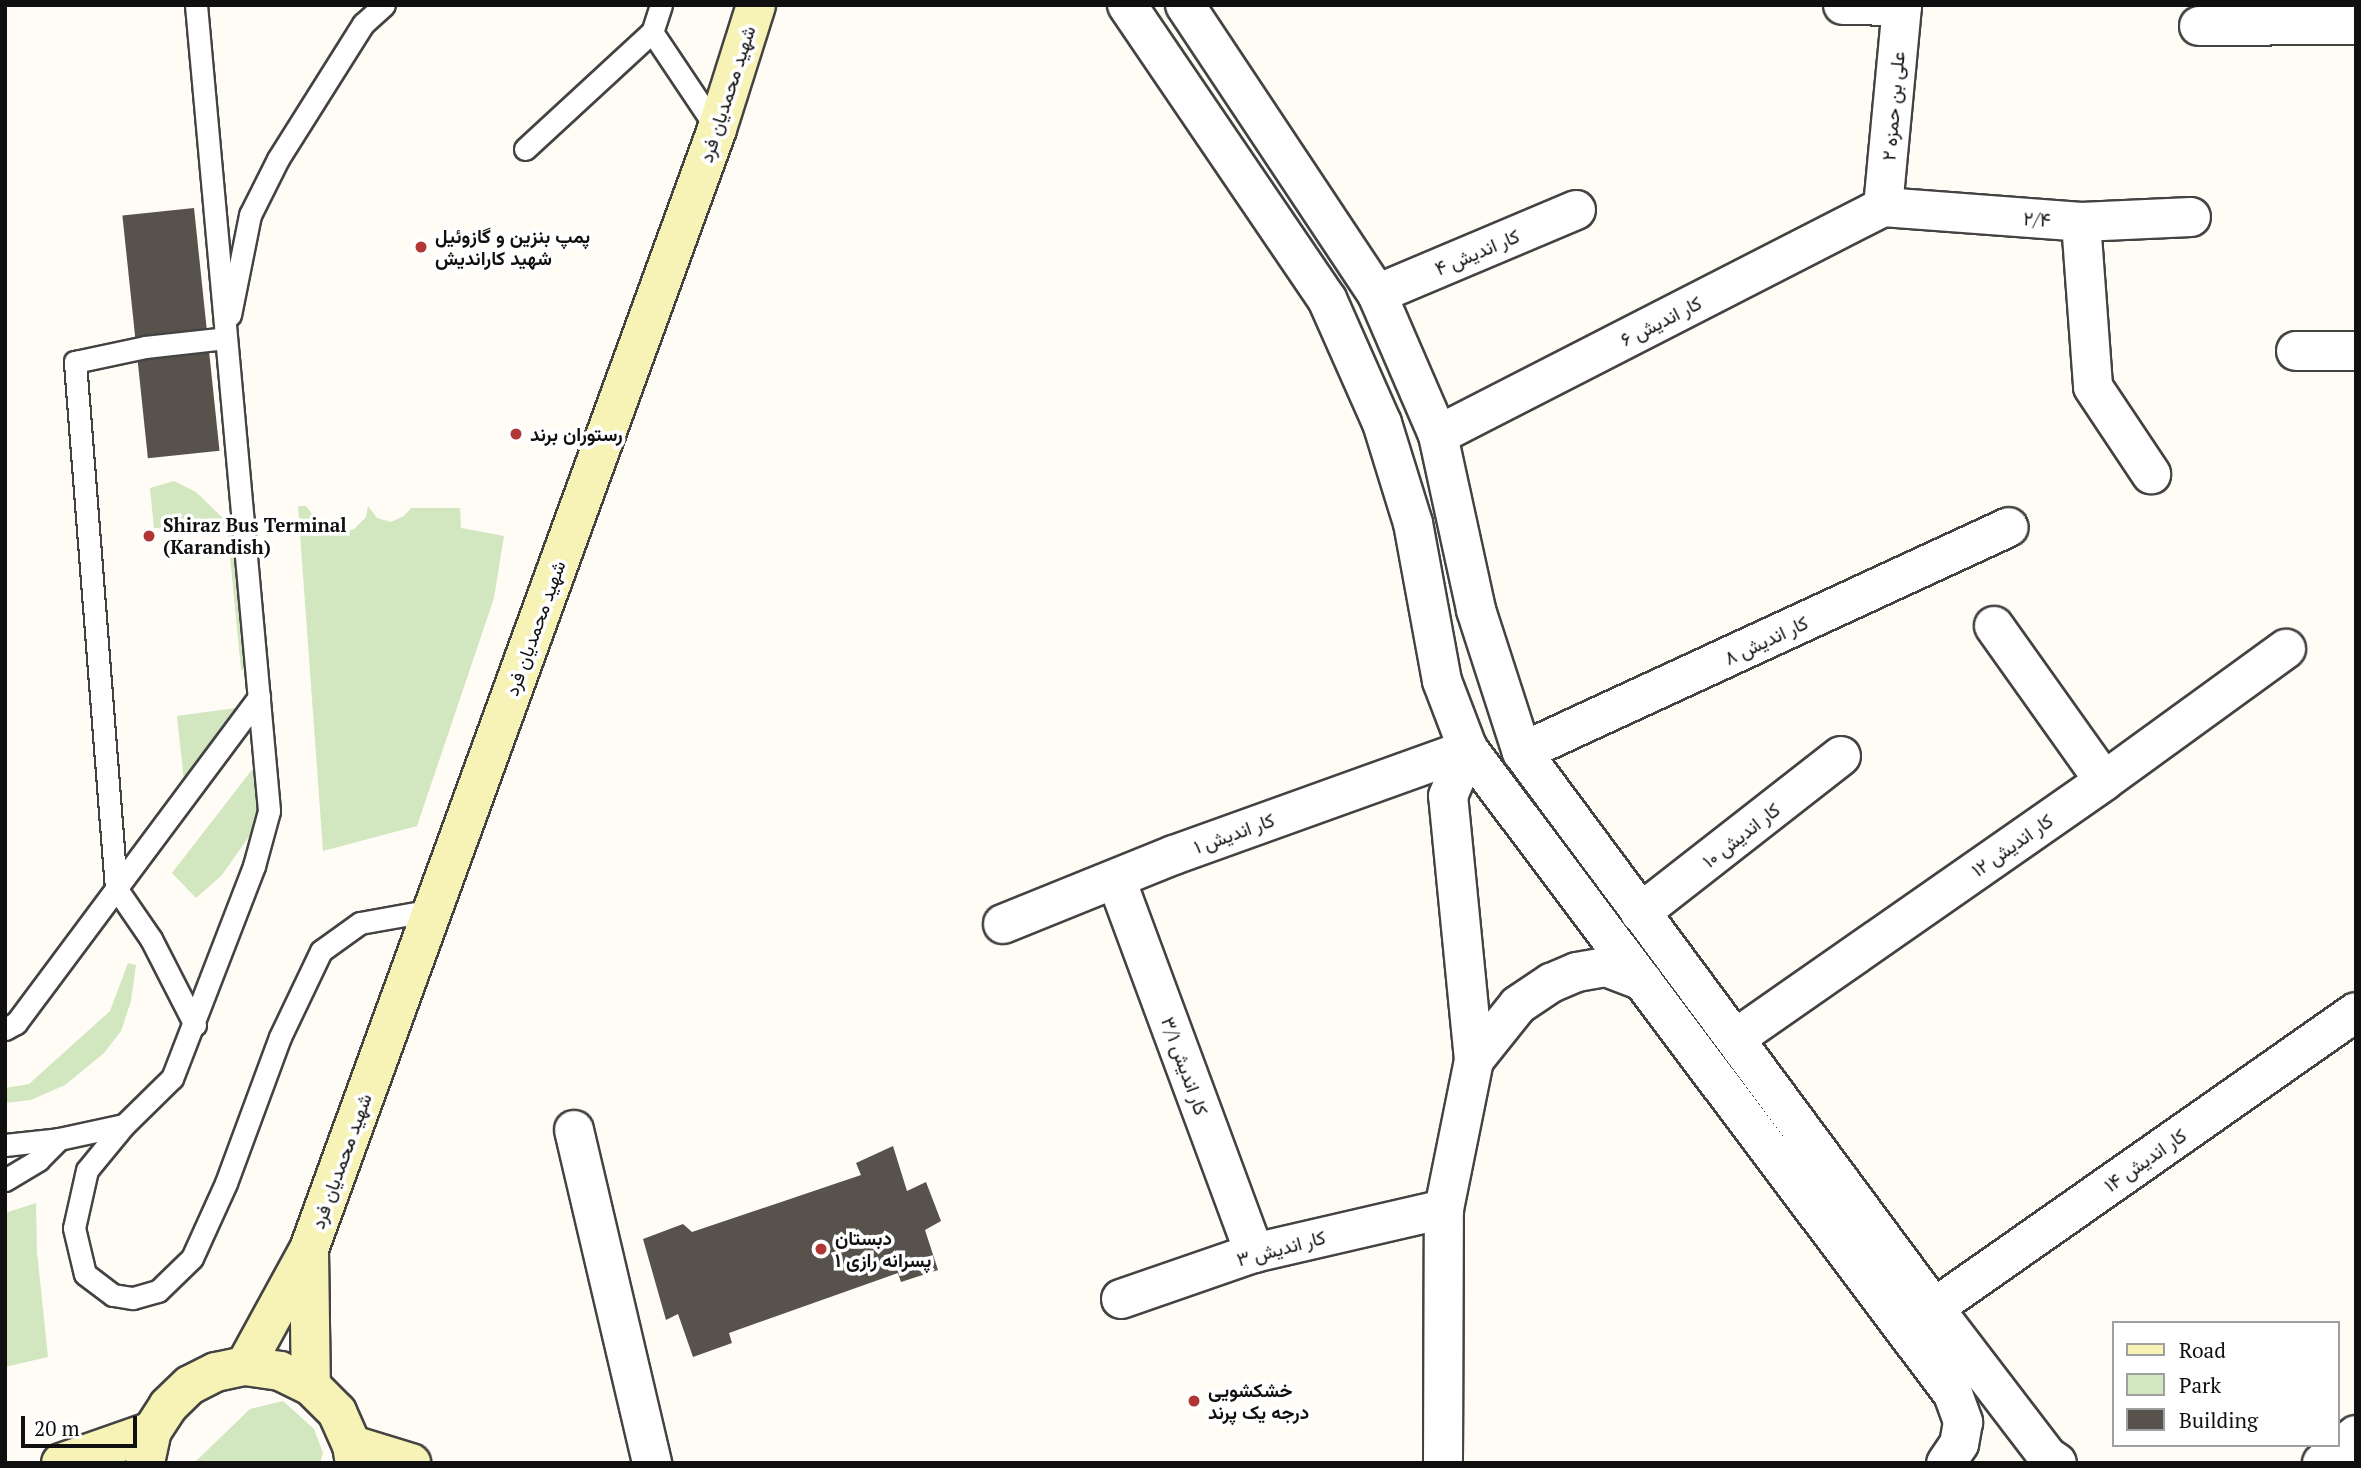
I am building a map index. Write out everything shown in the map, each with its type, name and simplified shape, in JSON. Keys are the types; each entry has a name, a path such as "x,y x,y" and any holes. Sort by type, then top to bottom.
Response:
{"main road":[{"name":"شهید محمدیان فرد","path":"309,1249 717,129 756,5"},
{"path":"245,1366 309,1249"},
{"path":"309,1249 311,1385"},
{"path":"61,1463 149,1447 168,1406 190,1385 216,1372 245,1366 280,1371 311,1385 337,1412 353,1454 411,1463"}],"street":[{"path":"1127,5 1327,299 1382,423 1413,523 1442,681 1468,749 1953,1394 1963,1422 1959,1444 1946,1463"},
{"path":"1185,5 1377,294 1438,435 1476,610 1522,752 1934,1308 2047,1456 2057,1463"},
{"path":"1843,5 1902,6"},
{"name":"۲ علی بن حمزه","path":"1883,207 1902,6"},
{"path":"2199,26 2356,25"},
{"name":"۲/۴","path":"1883,207 2081,222 2191,217"},
{"name":"۶ کار اندیش","path":"1438,435 1883,207"},
{"name":"۴ کار اندیش","path":"1377,294 1576,210"},
{"path":"2081,222 2093,387 2151,474"},
{"path":"2296,351 2356,351"},
{"name":"۸ کار اندیش","path":"1522,752 2009,527"},
{"path":"1994,626 2104,781"},
{"name":"۱۲ کار اندیش","path":"1735,1038 2104,781 2286,649"},
{"path":"1443,1463 1444,1209 1474,1060 1448,796 1468,749"},
{"name":"۱ کار اندیش","path":"1003,924 1116,879 1468,749"},
{"name":"۱۰ کار اندیش","path":"1640,913 1842,756"},
{"name":"۳/۱ کار اندیش","path":"1116,879 1254,1253"},
{"path":"1474,1060 1518,1006 1551,983 1577,972 1606,967 1643,981"},
{"name":"۱۴ کار اندیش","path":"1934,1308 2356,1012"},
{"path":"574,1130 652,1463"},
{"name":"۳ کار اندیش","path":"1121,1299 1254,1253 1444,1209"},
{"path":"2322,1463 2356,1435"}],"lane":[{"path":"196,5 269,811 254,866 195,1025 172,1078 124,1125 87,1170 74,1228 85,1274 113,1295 133,1298 158,1291 192,1258 226,1183 281,1037 321,951 360,923 432,910"},
{"path":"226,338 250,215 278,159 363,24 384,5"},
{"path":"526,149 652,32 661,5"},
{"path":"652,32 717,129"},
{"path":"195,1025 151,939 116,888 75,362 145,347 226,338"},
{"path":"5,1029 16,1023 258,697"},
{"path":"5,1145 59,1139 124,1125"},
{"path":"5,1180 38,1160 59,1139"}],"green space":[{"path":"174,481 196,492 234,529 253,668 241,670 227,525 154,528 150,488"},
{"path":"298,506 306,506 324,530 338,534 354,529 366,517 368,506 377,518 391,522 404,516 411,508 460,508 461,528 504,536 494,598 417,826 323,851"},
{"path":"243,707 184,781 177,716"},
{"path":"261,758 263,801 258,824 222,875 196,898 172,873"},
{"path":"128,963 136,965 131,1001 121,1031 104,1053 65,1085 31,1100 5,1103 5,1088 29,1084 110,1011"},
{"path":"36,1203 37,1252 48,1357 5,1367 5,1213"},
{"path":"283,1401 314,1429 323,1453 320,1463 194,1463 250,1409"}],"building":[{"path":"194,208 220,451 148,458 122,216"},
{"path":"893,1146 907,1191 926,1182 941,1221 925,1230 938,1270 901,1282 898,1273 729,1333 732,1343 693,1357 678,1314 666,1320 643,1239 683,1224 692,1232 861,1175 856,1163"}],"place":[{"name":"پمپ بنزین و گازوئیل شهید کاراندیش","path":"421,247"},
{"name":"رستوران برند","path":"516,434"},
{"name":"Shiraz Bus Terminal (Karandish)","path":"149,536"},
{"name":"دبستان پسرانه رازی ۱","path":"821,1249"},
{"name":"خشکشویی درجه یک پرند","path":"1194,1401"}]}
